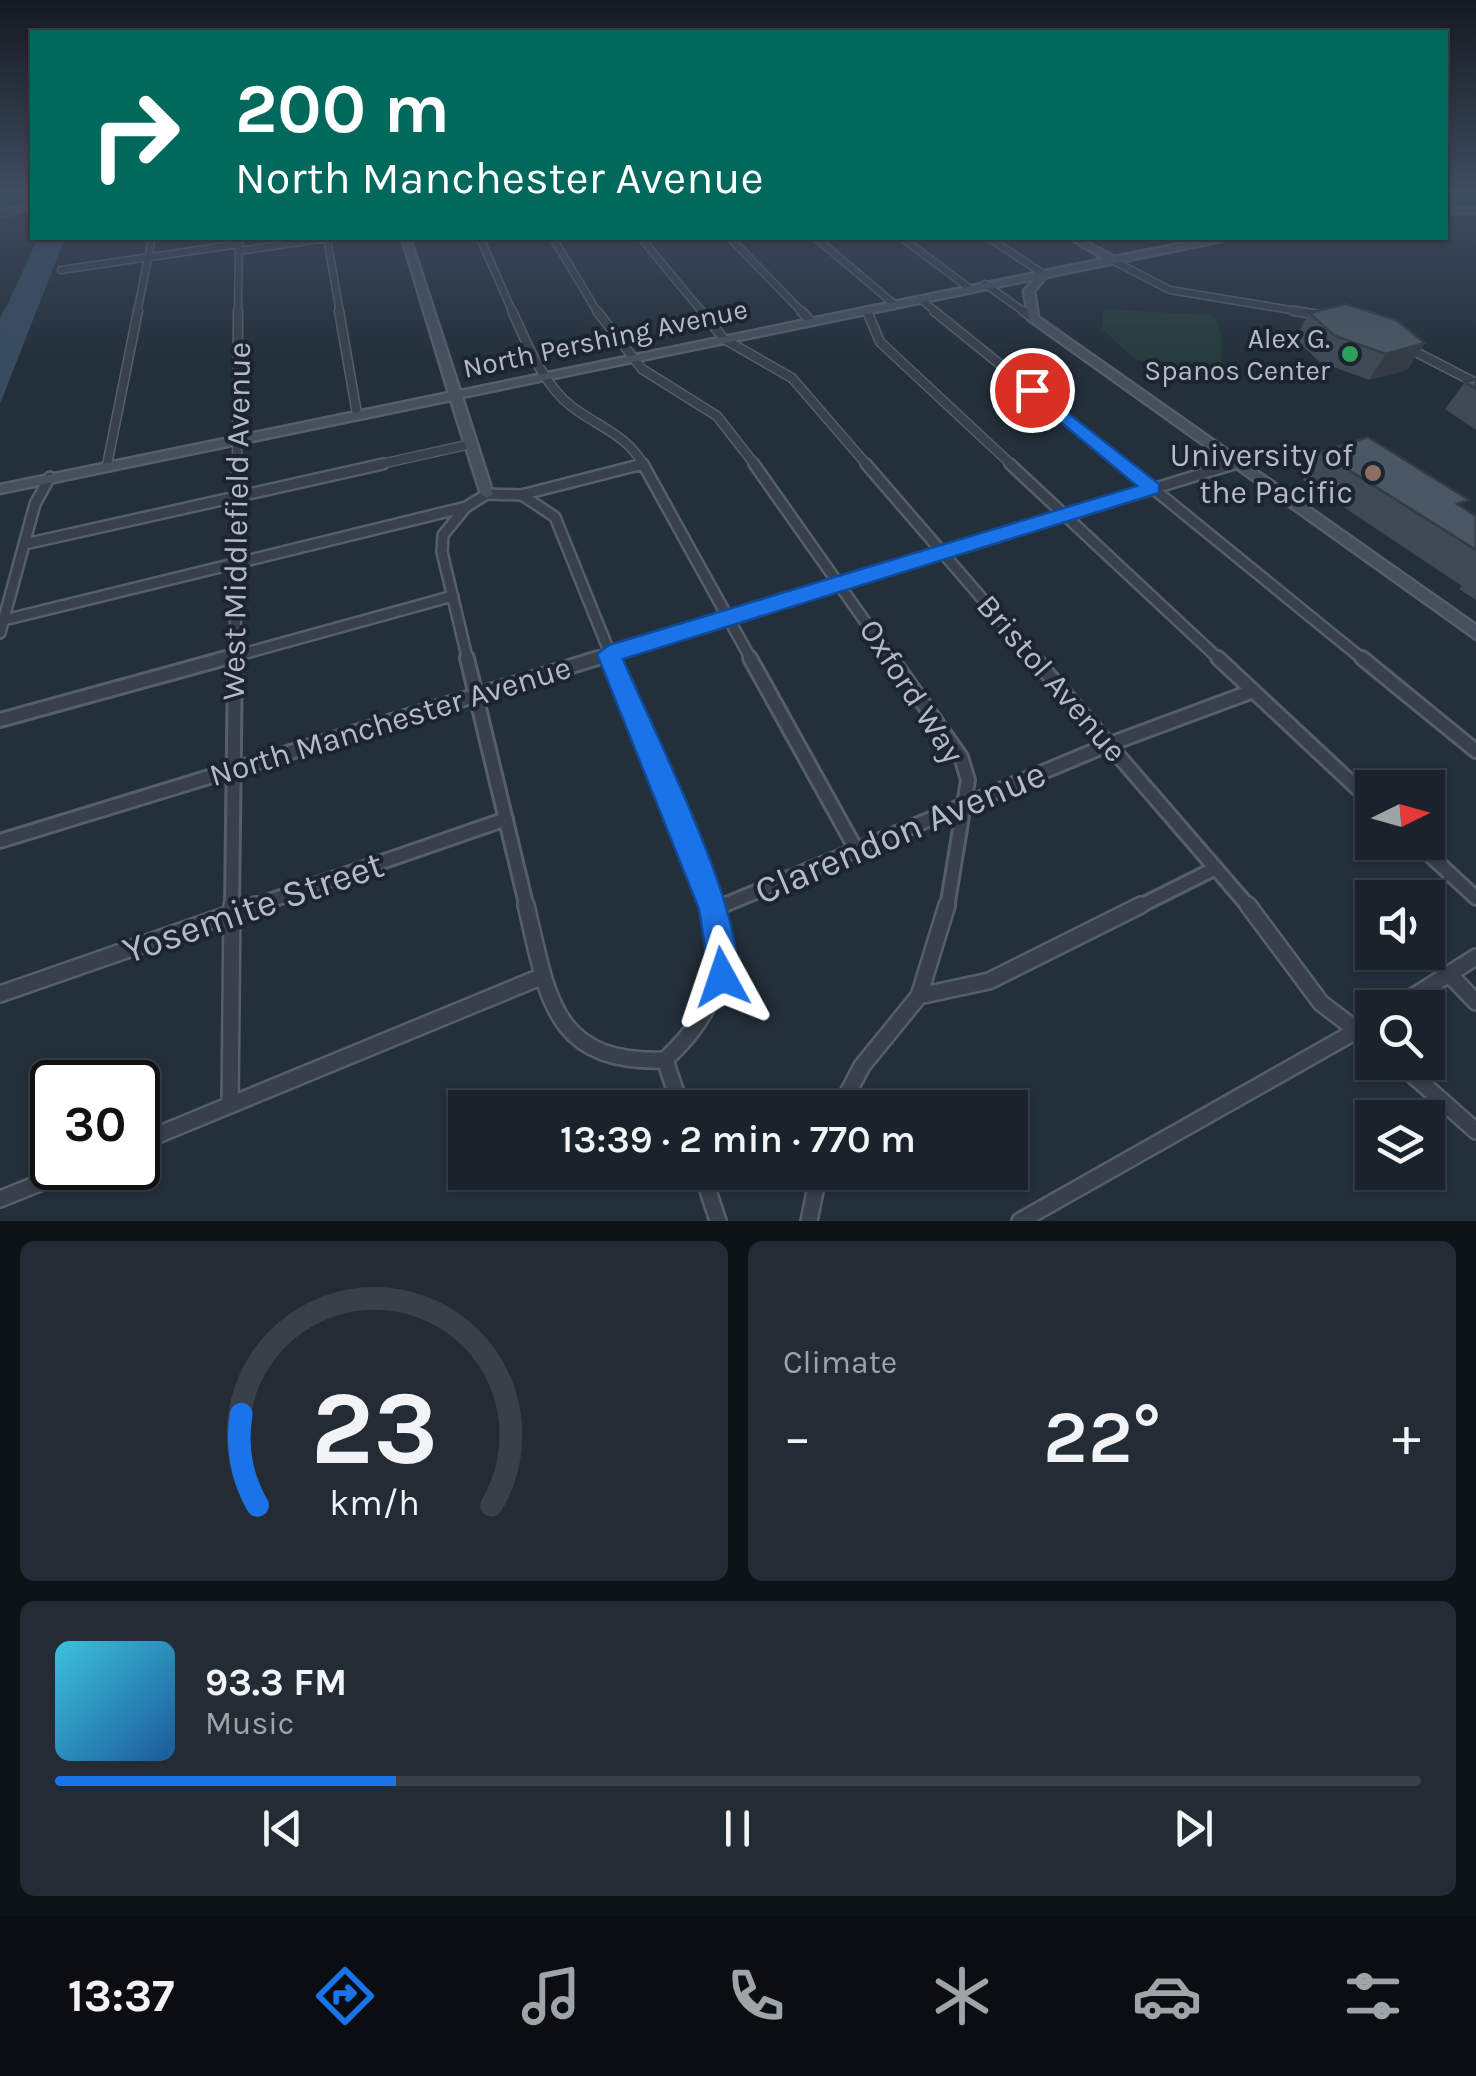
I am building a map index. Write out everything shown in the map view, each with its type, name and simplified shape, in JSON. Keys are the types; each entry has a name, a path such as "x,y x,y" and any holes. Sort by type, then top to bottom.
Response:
{"main road":[{"path":"409,249 487,494"},
{"path":"1073,268 1082,254 1080,249"},
{"path":"1093,249 1112,260"},
{"name":"North Pershing Avenue","path":"0,489 1168,249"},
{"path":"1045,274 1029,291 1033,318 1476,632"}],"street":[{"path":"107,465 150,249"},
{"path":"61,270 205,249"},
{"name":"West Middlefield Avenue","path":"230,1106 239,249"},
{"path":"329,249 357,414"},
{"path":"485,249 546,376 572,408 627,441 643,464 858,851"},
{"name":"Oxford Way","path":"560,249 630,358 650,375 716,414 953,742 968,780 946,913 919,996 862,1066 849,1090"},
{"name":"Bristol Avenue","path":"650,249 724,339 788,375 1265,925 1321,1002 1355,1021"},
{"path":"741,249 812,321"},
{"path":"829,249 894,304"},
{"path":"916,249 968,288"},
{"path":"1006,249 1045,274"},
{"path":"1112,260 1170,290 1334,318"},
{"path":"985,284 1033,318"},
{"path":"920,299 1476,750"},
{"path":"867,310 876,338 1355,786"},
{"path":"1392,340 1476,383"},
{"path":"26,544 471,444"},
{"name":"North Manchester Avenue","path":"0,840 1240,462"},
{"path":"4,620 466,507 487,494 521,495 643,464"},
{"path":"0,633 36,504 50,478"},
{"path":"466,507 443,535 442,552 550,1004 572,1039 612,1059 665,1060 696,1033 714,1004 724,963 714,909 555,518 521,495"},
{"path":"0,720 452,596"},
{"name":"Clarendon Avenue","path":"714,909 1110,744 1253,690"},
{"name":"Yosemite Street","path":"0,994 506,819"},
{"path":"1435,860 1476,898"},
{"path":"919,996 989,981 1216,868"},
{"path":"1425,990 1476,958"},
{"path":"1450,974 1476,1002"},
{"path":"160,1134 543,976"},
{"path":"1020,1221 1355,1032"},
{"path":"665,1060 675,1090"},
{"path":"1418,1080 1476,1131"},
{"path":"0,1199 30,1187"},
{"path":"708,1190 718,1221"},
{"path":"809,1221 815,1190"}],"green space":[{"path":"1103,309 1209,315 1216,319 1222,336 1221,367 1182,368 1136,360 1102,329"}],"water":[{"path":"36,249 61,249 0,404 0,333"}],"building":[{"path":"1346,304 1396,320 1425,343 1386,354 1335,336 1309,313"},
{"path":"1368,437 1469,500 1457,504 1476,516 1476,550 1320,452"}],"waterway":[{"path":"7,313 36,249"},
{"path":"0,329 8,311"}],"place":[{"name":"Alex G. Spanos Center","path":"1350,354"},
{"name":"University of the Pacific","path":"1373,473"}],"route":[{"path":"722,977 722,943 714,909 609,654 1152,488 1032,390"}]}
